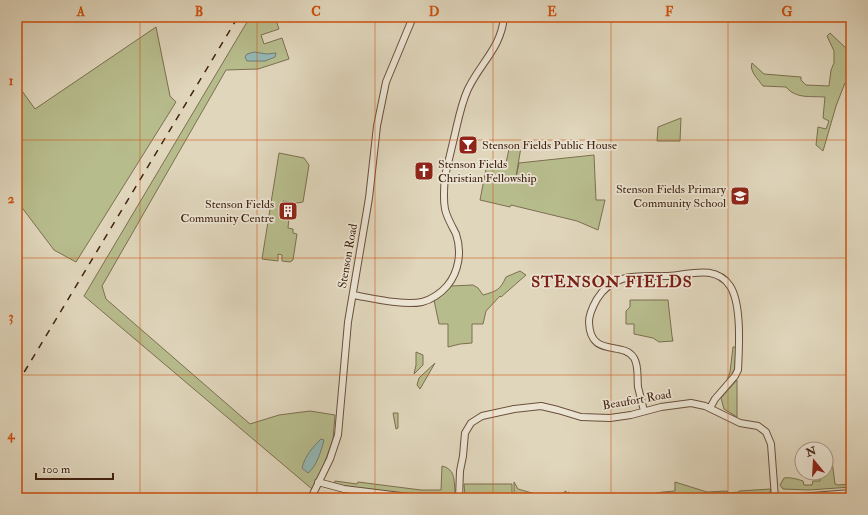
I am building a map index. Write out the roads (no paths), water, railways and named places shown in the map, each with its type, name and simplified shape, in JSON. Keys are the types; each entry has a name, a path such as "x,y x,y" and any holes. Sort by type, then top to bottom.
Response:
{"street":[{"name":"Stenson Road","path":"311,498 330,459 338,435 348,322 369,198 377,126 389,72 413,17"},
{"path":"353,295 393,301 418,302 426,300 438,293 450,281 457,266 459,253 457,238 445,210 445,176 456,124 463,100 477,73 498,42 502,33 504,17"},
{"path":"644,411 638,386 635,360 624,350 605,347 596,341 592,336 589,323 592,311 604,290 616,281 628,277 675,275 694,272 704,272 721,278 730,286 736,298 738,312 738,370 710,408"},
{"name":"Beaufort Road","path":"459,498 460,471 466,433 471,423 482,416 501,411 534,406 550,408 581,417 615,418 661,407 691,403 710,408 736,421 758,426 768,436 772,449 774,498"},
{"path":"318,482 333,487 350,490 417,498"},
{"path":"786,498 851,493"}],"water":[{"path":"254,52 267,54 276,53 275,57 265,61 247,61 245,57 247,54"},
{"path":"321,439 324,440 322,449 314,466 308,473 302,468 303,464 309,452"}],"railway":[{"path":"17,384 238,17"}],"place":[{"name":"Stenson Fields Public House","path":"468,145"},
{"name":"Stenson Fields Christian Fellowship","path":"424,171"},
{"name":"Stenson Fields Primary Community School","path":"740,196"},
{"name":"Stenson Fields Community Centre","path":"288,211"}],"district":[{"name":"STENSON FIELDS","path":"612,282"}]}
